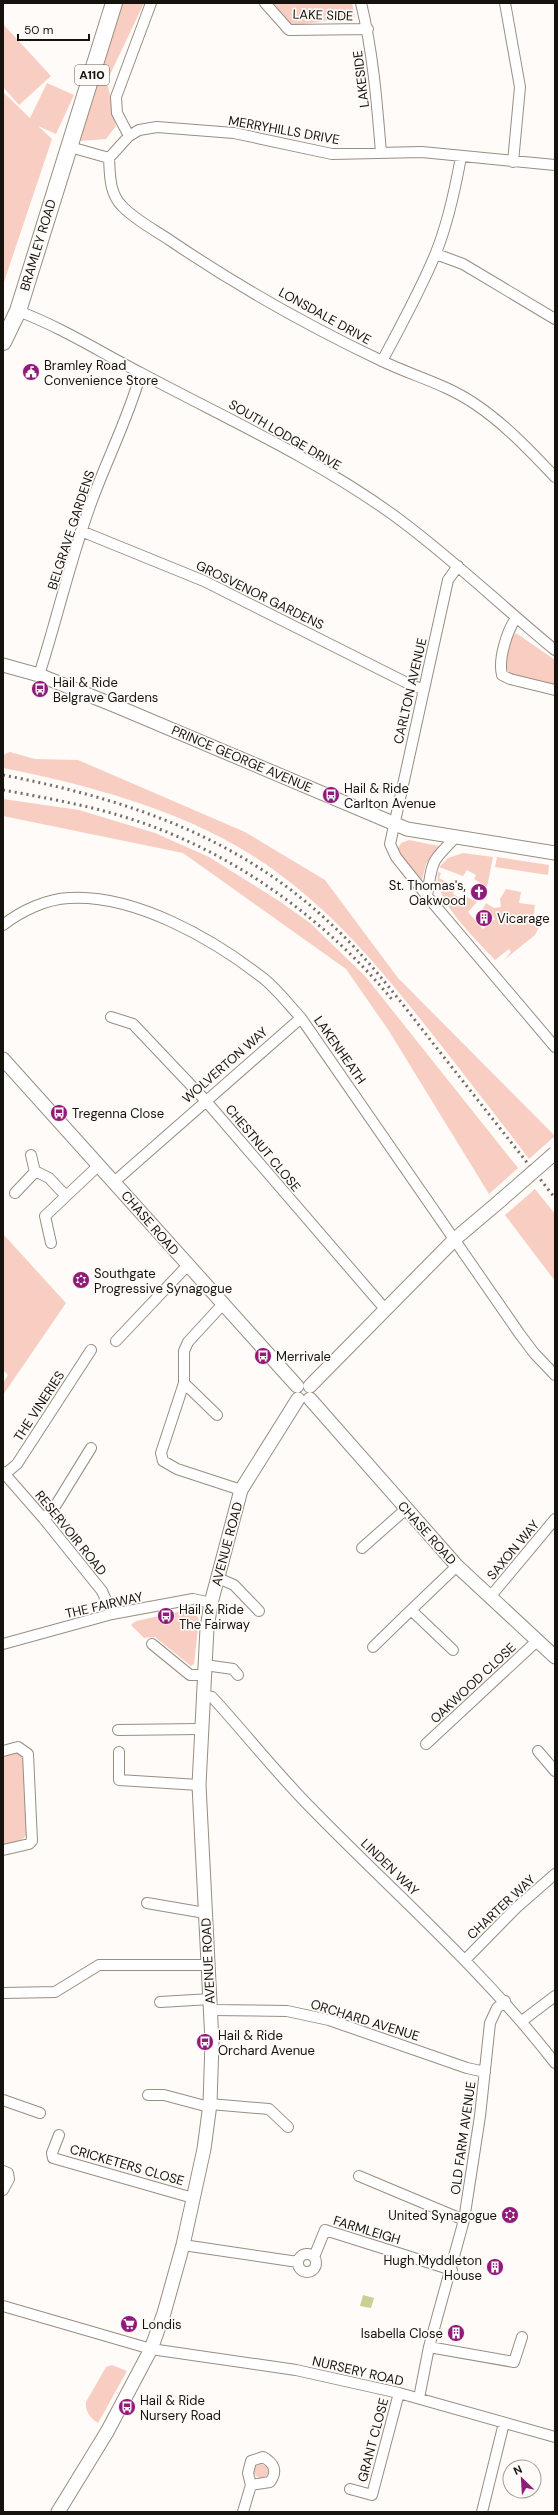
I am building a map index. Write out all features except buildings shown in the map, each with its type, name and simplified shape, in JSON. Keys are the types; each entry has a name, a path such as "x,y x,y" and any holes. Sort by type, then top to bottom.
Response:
{"main road":[{"name":"A110","path":"70,147 114,3"},
{"name":"BRAMLEY ROAD","path":"3,342 18,311 39,237 70,147"}],"street":[{"path":"129,136 117,113 116,97 151,3"},
{"name":"LAKE SIDE","path":"265,3 289,30 368,29"},
{"name":"LAKESIDE","path":"361,3 368,29 381,153"},
{"path":"505,3 520,87 513,162"},
{"name":"MERRYHILLS DRIVE","path":"109,158 129,136 139,130 157,127 234,133 332,154 422,152 555,165"},
{"path":"70,147 109,158"},
{"path":"382,361 412,305 436,254 453,199 461,157"},
{"name":"LONSDALE DRIVE","path":"109,158 111,188 122,206 196,257 299,317 382,361 445,386 475,404 501,424 555,477"},
{"path":"436,254 463,264 555,320"},
{"name":"SOUTH LODGE DRIVE","path":"18,311 84,341 141,373 215,410 305,460 392,514 458,566 516,618 555,650"},
{"name":"BELGRAVE GARDENS","path":"39,675 81,532 99,480 132,406 141,373"},
{"name":"GROSVENOR GARDENS","path":"81,532 204,581 413,686 424,688"},
{"name":"CARLTON AVENUE","path":"458,566 448,580 393,824 390,844 392,851 427,896 555,1047"},
{"path":"516,618 509,633 500,668 502,675 510,679 555,690"},
{"name":"PRINCE GEORGE AVENUE","path":"3,665 39,675 393,824 417,832 555,853"},
{"path":"427,896 431,865 436,857 456,838"},
{"name":"LAKENHEATH","path":"3,925 32,907 69,898 91,899 124,905 157,916 195,934 234,958 264,979 301,1018 530,1348 555,1375"},
{"name":"CHESTNUT CLOSE","path":"111,1016 133,1024 205,1100 385,1308"},
{"name":"WOLVERTON WAY","path":"114,1182 205,1100 301,1018"},
{"name":"CHASE ROAD","path":"5,1066 114,1182 187,1266 304,1392 456,1566 555,1657"},
{"path":"304,1392 385,1308 455,1239 555,1153"},
{"path":"31,1155 35,1172"},
{"path":"51,1243 45,1219 66,1196 98,1166"},
{"path":"35,1172 49,1178 66,1196"},
{"path":"15,1193 35,1172"},
{"path":"116,1341 187,1266"},
{"path":"223,1304 188,1342 184,1351 184,1383 161,1453 163,1461 177,1469 241,1490"},
{"name":"THE VINERIES","path":"5,1476 17,1464 91,1350"},
{"path":"184,1383 216,1415"},
{"name":"AVENUE ROAD","path":"58,2512 107,2432 151,2349 164,2313 183,2245 204,2149 210,2106 211,2004 199,1785 202,1695 211,1603 241,1490 304,1392"},
{"path":"44,1519 54,1508 91,1448"},
{"name":"RESERVOIR ROAD","path":"5,1476 44,1519 102,1591 112,1614"},
{"path":"362,1548 406,1509"},
{"name":"SAXON WAY","path":"490,1597 555,1519"},
{"path":"373,1647 456,1566"},
{"path":"218,1578 234,1585 259,1611"},
{"name":"THE FAIRWAY","path":"3,1644 112,1614 192,1599 211,1603"},
{"path":"411,1610 454,1650"},
{"name":"OAKWOOD CLOSE","path":"426,1744 538,1640"},
{"path":"152,1644 190,1675 204,1670 233,1669 238,1674"},
{"name":"LINDEN WAY","path":"202,1695 212,1697 311,1809 466,1959 505,2001 555,2063"},
{"path":"118,1730 200,1729"},
{"path":"3,1751 18,1747 28,1754 32,1841 30,1844 3,1850"},
{"path":"538,1751 551,1759 555,1771"},
{"path":"119,1752 119,1780 199,1785"},
{"name":"CHARTER WAY","path":"466,1959 516,1908 555,1874"},
{"path":"147,1903 205,1913"},
{"path":"3,1993 55,1992 99,1965 208,1965"},
{"path":"522,2021 555,1996"},
{"name":"OLD FARM AVENUE","path":"419,2398 429,2348 452,2270 464,2220 474,2168 490,2022 497,2008 505,2001"},
{"name":"ORCHARD AVENUE","path":"160,2002 211,2004 287,2011 316,2017 467,2068 485,2072"},
{"path":"148,2095 164,2095 210,2106 269,2109 288,2127"},
{"path":"3,2100 40,2113"},
{"name":"CRICKETERS CLOSE","path":"58,2135 52,2153 53,2158 193,2198"},
{"path":"3,2171 8,2173 9,2179 3,2190"},
{"path":"359,2176 464,2220"},
{"name":"FARMLEIGH","path":"183,2245 298,2262 302,2256 308,2254 314,2257 325,2230 452,2270"},
{"name":"NURSERY ROAD","path":"3,2306 151,2349 296,2370 419,2398 555,2437"},
{"path":"429,2348 514,2362 522,2337"},
{"name":"GRANT CLOSE","path":"350,2489 372,2495 399,2393"},
{"path":"482,2512 504,2423"},
{"path":"244,2512 251,2485"}],"shaded area":[{"path":"117,3 144,3 107,81 116,126 106,139 80,141"},
{"path":"269,3 352,3 355,17 290,26"},
{"path":"3,24 51,76 19,105 3,87"},
{"path":"47,83 74,95 56,134 38,126 52,139 3,285 3,92 30,118"},
{"path":"516,633 555,660 555,686 511,676 508,672 506,654 510,642"},
{"path":"10,752 35,759 78,760 245,832 325,880 398,978 555,1136 529,1159 437,1040 374,963 329,916 278,873 250,854 222,838 162,811 98,790 3,768 3,755"},
{"path":"3,799 79,810 155,833 209,857 282,903 310,923 365,976 518,1168 489,1194 389,1031 346,969 183,853 3,816"},
{"path":"409,840 439,846 426,864 422,880 397,850 401,843"},
{"path":"463,853 493,857 487,887 474,879 476,875 467,870 463,876 439,867 448,858"},
{"path":"497,857 549,865 548,875 495,867"},
{"path":"438,872 441,873 439,878 456,887 453,894 463,900 465,896 477,902 468,912 483,929 495,919 491,914 488,917 482,910 486,903 494,908 501,907 500,899 506,889 521,892 519,903 535,905 533,920 542,921 535,935 504,960 511,952 509,949 495,960 467,930 449,906 438,883"},
{"path":"535,1189 555,1214 555,1281 505,1215"},
{"path":"3,1234 66,1303 3,1395 3,1383 8,1375 3,1370"},
{"path":"187,1610 195,1612 199,1620 194,1664 191,1666 155,1637 144,1638 131,1625 136,1621"},
{"path":"11,1752 19,1753 24,1760 29,1830 25,1837 19,1842 3,1846 3,1756"},
{"path":"363,2295 374,2298 371,2308 360,2306"},
{"path":"112,2365 127,2371 98,2423 89,2414 86,2408 86,2402 106,2367"},
{"path":"258,2464 264,2464 268,2468 268,2474 264,2478 258,2478 254,2474 254,2468"}],"railway":[{"path":"3,775 93,796 136,809 219,845 258,867 295,893 345,937 371,966 555,1198"},
{"path":"3,790 75,804 118,815 158,828 196,845 234,865 270,888 304,913 336,941 394,1002"}],"place":[{"name":"Bramley Road Convenience Store","path":"31,372"},
{"name":"Hail & Ride Belgrave Gardens","path":"40,689"},
{"name":"Hail & Ride Carlton Avenue","path":"331,795"},
{"name":"St. Thomas's, Oakwood","path":"479,892"},
{"name":"Vicarage","path":"484,918"},
{"name":"Tregenna Close","path":"59,1113"},
{"name":"Southgate Progressive Synagogue","path":"81,1280"},
{"name":"Merrivale","path":"263,1356"},
{"name":"Hail & Ride The Fairway","path":"166,1616"},
{"name":"Hail & Ride Orchard Avenue","path":"205,2042"},
{"name":"United Synagogue","path":"510,2215"},
{"name":"Hugh Myddleton House","path":"495,2267"},
{"name":"Londis","path":"129,2324"},
{"name":"Isabella Close","path":"456,2333"},
{"name":"Hail & Ride Nursery Road","path":"127,2407"}]}
